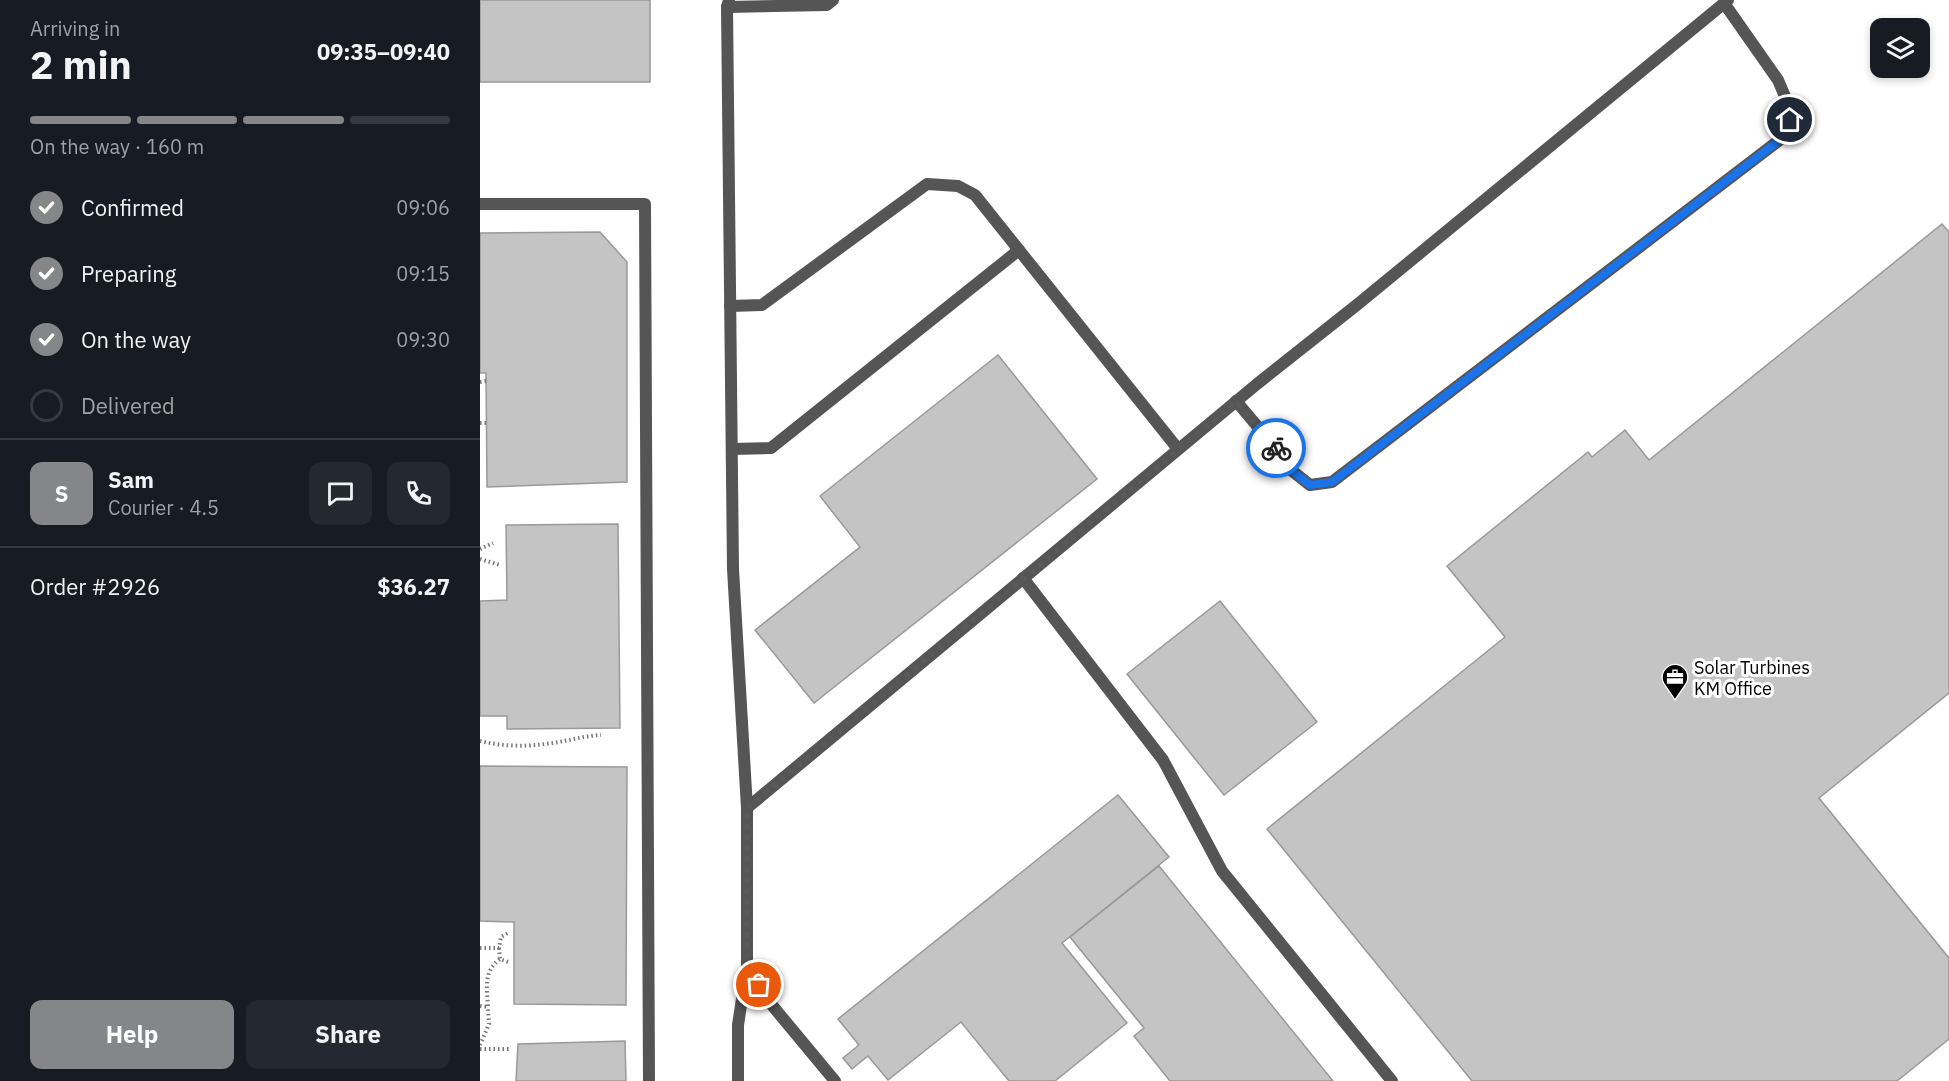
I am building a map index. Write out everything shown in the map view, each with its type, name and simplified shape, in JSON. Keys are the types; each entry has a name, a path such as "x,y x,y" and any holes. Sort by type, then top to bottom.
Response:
{"lane":[{"path":"738,1081 738,1025 747,966 747,808 733,569 728,4 827,5 833,0"},
{"path":"747,808 1178,449 1236,402 1368,297 1726,1 1778,81 1790,108 1790,132 1332,482 1310,485 1291,470 1274,446 1236,402"},
{"path":"730,306 762,305 927,184 958,186 975,195 1178,449"},
{"path":"480,204 645,204 649,1081"},
{"path":"732,449 771,448 1019,250"},
{"path":"1023,578 1163,760 1222,871 1392,1081"},
{"path":"747,966 771,1004 836,1081"}],"path":[{"path":"480,382 486,381"},
{"path":"480,423 487,423"},
{"path":"480,549 493,543"},
{"path":"480,559 500,565"},
{"path":"480,741 499,746 545,744 583,736 601,735"},
{"path":"500,958 501,937 508,933"},
{"path":"480,948 499,948"},
{"path":"500,958 508,962"},
{"path":"500,958 491,966 487,980 489,1024 480,1047 510,1049"},
{"path":"480,1006 488,1007"}],"building":[{"path":"480,0 650,0 650,82 480,82"},
{"path":"1942,224 1949,232 1949,693 1819,798 1949,958 1949,1039 1897,1081 1472,1081 1267,829 1505,637 1447,566 1588,452 1592,457 1625,430 1649,460"},
{"path":"600,232 627,262 627,482 487,487 486,373 480,373 480,233"},
{"path":"998,355 1097,479 814,703 755,630 860,547 820,496"},
{"path":"618,524 620,728 507,729 507,716 480,716 480,601 507,600 506,525"},
{"path":"1220,601 1317,722 1224,795 1127,674"},
{"path":"480,766 627,767 626,1005 514,1004 514,922 480,921"},
{"path":"1118,795 1169,857 1062,943 1127,1023 1055,1081 1009,1081 961,1022 888,1080 868,1056 852,1069 843,1058 859,1045 838,1019"},
{"path":"1159,866 1333,1081 1170,1081 1134,1036 1144,1028 1070,937"},
{"path":"625,1041 626,1081 516,1081 518,1044"}],"way so far":[{"path":"759,985 747,966 747,808 1236,402 1276,448"}],"place":[{"name":"Solar Turbines KM Office","path":"1675,700"}],"route":[{"path":"1276,448 1291,470 1310,485 1332,482 1790,132 1790,120"}]}
